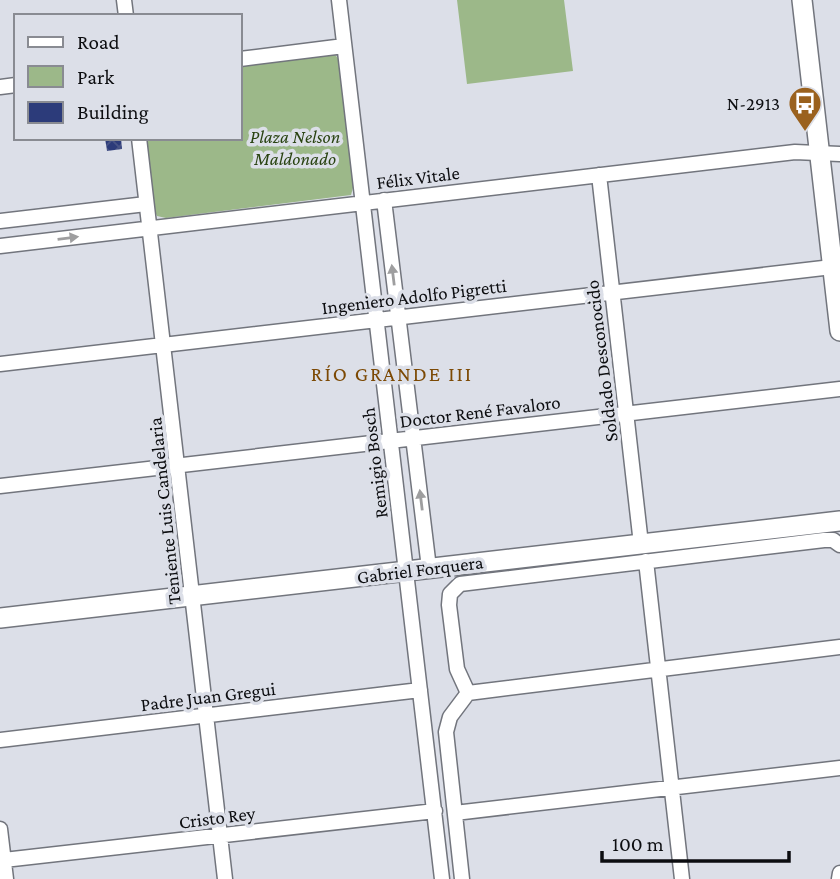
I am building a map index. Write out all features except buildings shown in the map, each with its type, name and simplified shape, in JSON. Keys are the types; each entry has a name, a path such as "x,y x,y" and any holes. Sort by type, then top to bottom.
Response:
{"street":[{"name":"Remigio Bosch","path":"339,0 442,879"},
{"path":"802,0 840,331"},
{"path":"242,59 344,47"},
{"name":"Teniente Luis Candelaria","path":"139,140 146,204 152,228 225,879"},
{"name":"Félix Vitale","path":"0,246 794,152 840,154"},
{"name":"Soldado Desconocido","path":"599,175 682,879"},
{"path":"384,200 429,568"},
{"path":"0,220 146,204"},
{"name":"Ingeniero Adolfo Pigretti","path":"0,364 832,267"},
{"name":"Doctor René Favaloro","path":"0,486 840,389"},
{"name":"Gabriel Forquera","path":"468,693 457,669 449,604 452,590 468,582 840,521"},
{"name":"Gabriel Forquera","path":"0,618 429,568 824,540 838,544"},
{"path":"462,879 446,727 468,693 840,647"},
{"name":"Padre Juan Gregui","path":"0,740 421,690"},
{"path":"454,813 840,768"},
{"name":"Cristo Rey","path":"4,860 435,811"},
{"path":"0,829 6,879"},
{"path":"839,879 840,873"}],"green space":[{"path":"457,0 564,0 573,71 467,84"},
{"name":"Plaza Nelson Maldonado","path":"335,55 339,59 354,184 351,195 166,218 157,216 153,208 145,140 242,140 242,66"}],"place":[{"name":"N-2913","path":"805,133"}],"district":[{"name":"RÍO GRANDE III","path":"392,374"}]}
